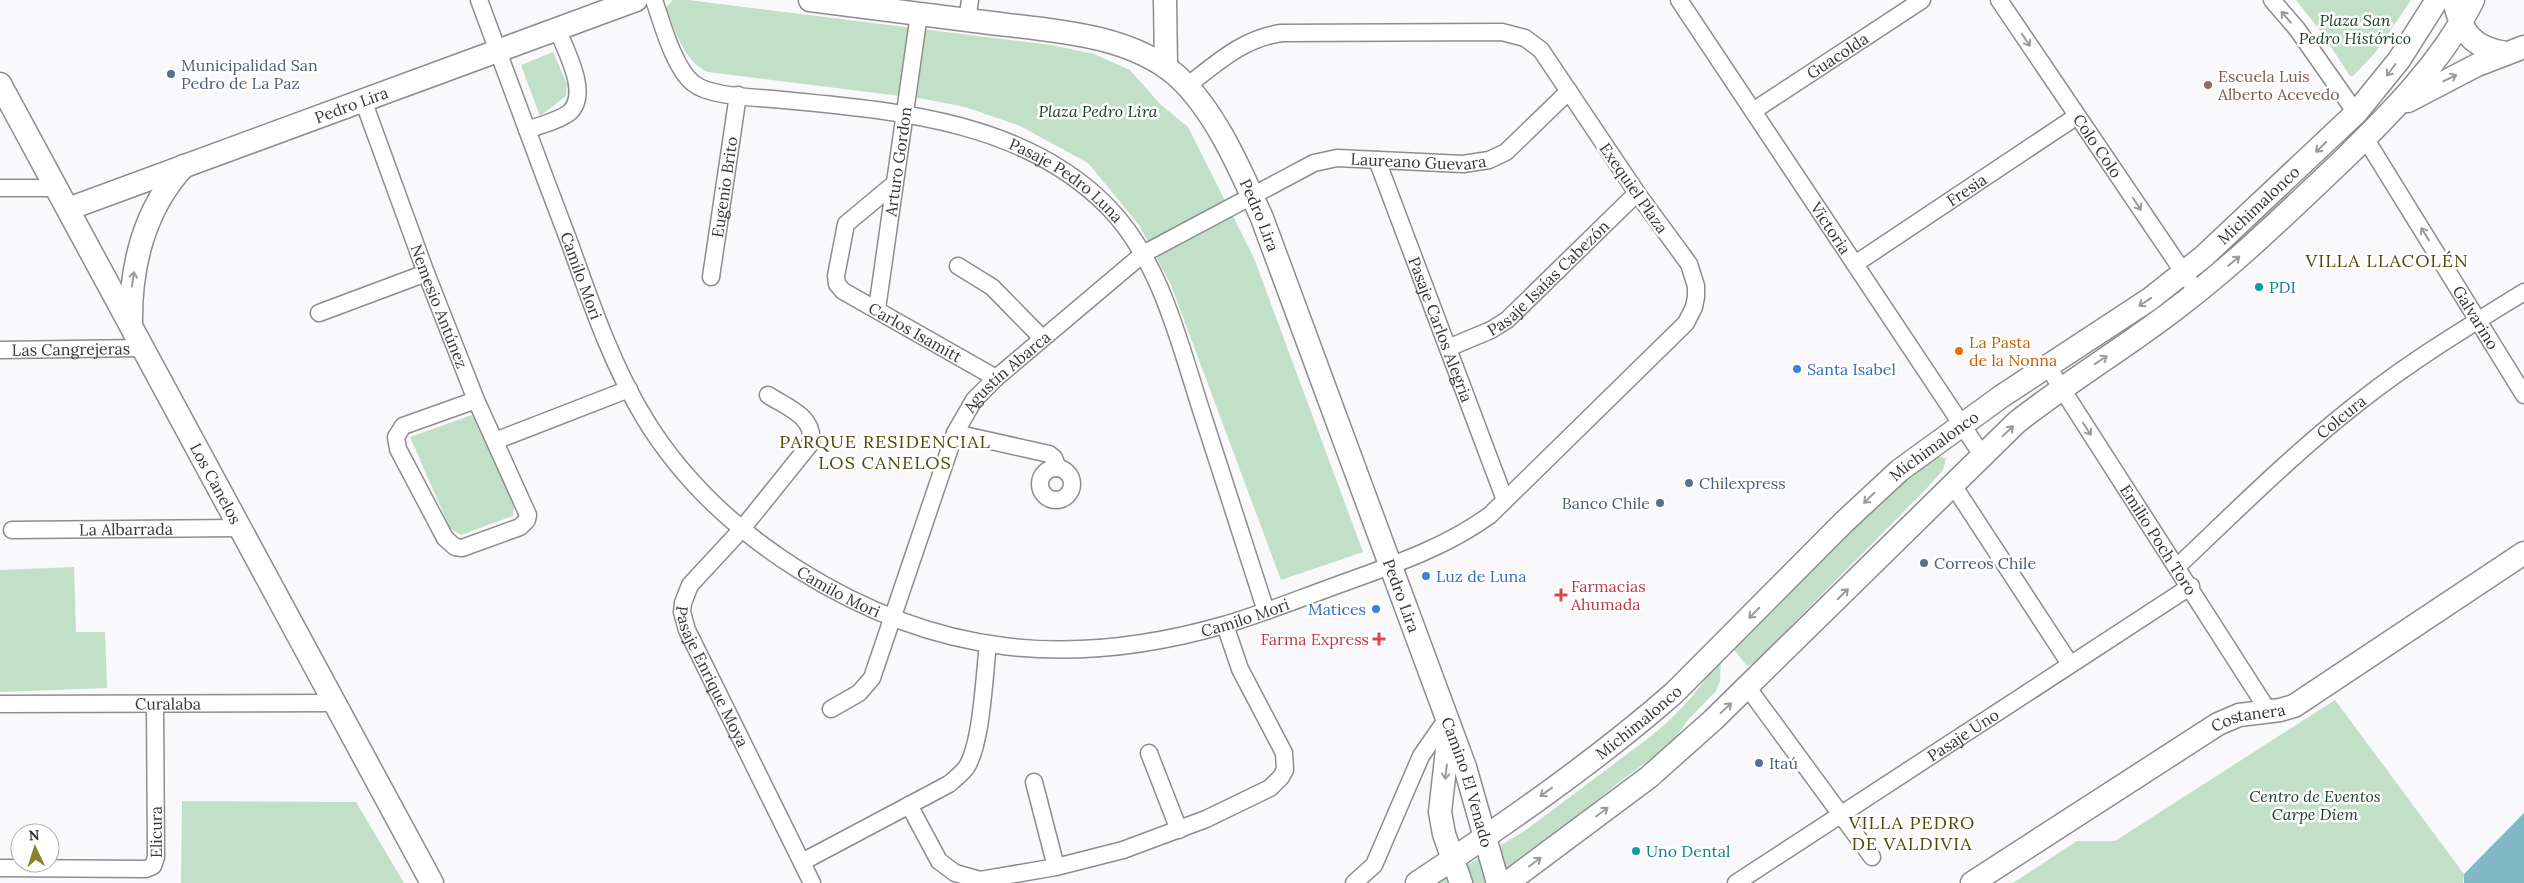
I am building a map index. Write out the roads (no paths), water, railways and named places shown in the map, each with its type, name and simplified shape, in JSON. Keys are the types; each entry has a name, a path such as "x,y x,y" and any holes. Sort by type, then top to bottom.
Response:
{"main road":[{"name":"Pedro Lira","path":"68,209 636,0"},
{"name":"Pedro Lira","path":"810,0 846,2 919,14 969,10 1095,38 1129,48 1166,67 1187,86 1220,134 1252,197 1449,720"},
{"path":"1165,0 1166,67"},
{"name":"Michimalonco","path":"1417,883 1554,787 1649,715 1674,693 1881,486 1919,454 2184,273 2310,158 2356,113 2399,60 2437,0"},
{"path":"2454,0 2461,25 2476,43 2492,51 2515,50"},
{"name":"Michimalonco","path":"1507,883 1649,777 1748,688 2017,422 2060,388 2197,292 2245,252 2392,110 2428,70 2461,25 2474,0"},
{"path":"2392,110 2448,79 2515,50"},
{"name":"Los Canelos","path":"0,84 432,883"},
{"path":"131,328 133,279 144,232 162,195 184,166"},
{"name":"Costanera","path":"1972,883 2210,728 2239,715 2269,712 2294,706 2524,552"},
{"name":"Camino El Venado","path":"1449,720 1465,767 1498,883"},
{"name":"Camino El Venado","path":"1449,720 1440,812 1444,834 1461,883"}],"street":[{"name":"Camilo Mori","path":"479,0 595,313 644,418 682,470 741,530 773,554 808,576 893,618 938,634 988,646 1047,649 1090,648 1157,640 1225,625 1391,565"},
{"name":"Pasaje Pedro Luna","path":"654,0 672,48 686,76 701,88 738,95 904,114 963,126 989,134 1058,167 1077,180 1111,211 1142,254 1175,330 1266,611"},
{"name":"Victoria","path":"1680,0 1982,455"},
{"name":"Guacolda","path":"1754,111 1922,0"},
{"name":"Colo Colo","path":"1999,0 2197,292"},
{"path":"2272,0 2297,29 2356,113"},
{"name":"Arturo Gordon","path":"876,309 919,14"},
{"path":"527,130 564,116 577,102 578,87 557,28"},
{"name":"Exequiel Plaza","path":"1187,86 1242,45 1274,34 1502,32 1514,34 1533,43 1540,50 1637,193 1689,264 1694,275 1696,297 1691,315 1679,330 1505,500 1472,528 1391,565"},
{"name":"Laureano Guevara","path":"1252,197 1314,163 1338,158 1463,164 1490,160 1506,152 1569,92"},
{"name":"Eugenio Brito","path":"711,277 738,95"},
{"name":"Nemesio Antúnez","path":"363,100 426,273 476,400 527,509 527,520 520,526 462,548 454,547 445,538 398,449 396,437 403,426 476,400"},
{"name":"Fresia","path":"1855,264 2077,116"},
{"name":"Galvarino","path":"2365,138 2524,395"},
{"name":"Pasaje Carlos Alegria","path":"1377,160 1505,500"},
{"name":"Carlos Isamitt","path":"894,184 846,224 836,276 838,284 843,291 996,378"},
{"path":"0,188 56,188"},
{"name":"Pasaje Isaías Cabezón","path":"1448,348 1491,330 1507,320 1637,193"},
{"name":"Agustín Abarca","path":"830,709 859,693 867,685 879,662 955,433 974,400 1042,338 1142,254 1252,197"},
{"path":"958,266 992,287 1042,338"},
{"path":"319,313 426,273"},
{"name":"Colcura","path":"2178,566 2316,437 2401,371 2524,292"},
{"name":"Las Cangrejeras","path":"0,350 143,348"},
{"name":"Emilio Poch Toro","path":"2048,367 2178,566 2269,712"},
{"path":"495,441 629,389"},
{"name":"Pasaje Enrique Moya","path":"768,395 805,418 812,431 811,443 741,530 690,584 683,603 684,621 812,883"},
{"path":"955,433 1049,454 1054,458 1058,468"},
{"path":"1953,485 2070,664"},
{"name":"La Albarrada","path":"12,530 240,528"},
{"name":"Pasaje Uno","path":"1736,883 2190,586"},
{"path":"909,805 934,852 943,864 955,873 980,880 1056,867 1123,850 1179,830 1270,788 1281,777 1284,770 1284,753 1246,684 1225,625"},
{"path":"802,862 949,784 958,776 970,759 976,739 988,646"},
{"path":"1748,688 1872,857"},
{"name":"Curalaba","path":"0,704 334,703"},
{"name":"Elicura","path":"0,868 146,869 153,866 156,857 155,704"},
{"path":"1354,883 1374,865 1421,756 1449,720"},
{"path":"1148,753 1179,830"},
{"path":"1034,782 1056,867"}],"water":[{"path":"2524,813 2524,883 2464,883 2464,874"}],"place":[{"name":"Municipalidad San Pedro de La Paz","path":"171,74"},
{"name":"Escuela Luis Alberto Acevedo","path":"2208,85"},
{"name":"PDI","path":"2259,287"},
{"name":"La Pasta de la Nonna","path":"1959,351"},
{"name":"Santa Isabel","path":"1797,369"},
{"name":"Chilexpress","path":"1689,483"},
{"name":"Banco Chile","path":"1660,503"},
{"name":"Correos Chile","path":"1924,563"},
{"name":"Luz de Luna","path":"1426,576"},
{"name":"Farmacias Ahumada","path":"1561,595"},
{"name":"Matices","path":"1376,609"},
{"name":"Farma Express","path":"1379,639"},
{"name":"Itaú","path":"1759,763"},
{"name":"Uno Dental","path":"1636,851"}],"district":[{"name":"VILLA LLACOLÉN","path":"2387,260"},
{"name":"PARQUE RESIDENCIAL LOS CANELOS","path":"885,451"},
{"name":"VILLA PEDRO DE VALDIVIA","path":"1912,832"}],"park label":[{"name":"Plaza San Pedro Histórico","path":"2355,29"},
{"name":"Plaza Pedro Lira","path":"1098,111"},
{"name":"Centro de Eventos Carpe Diem","path":"2315,805"}]}
